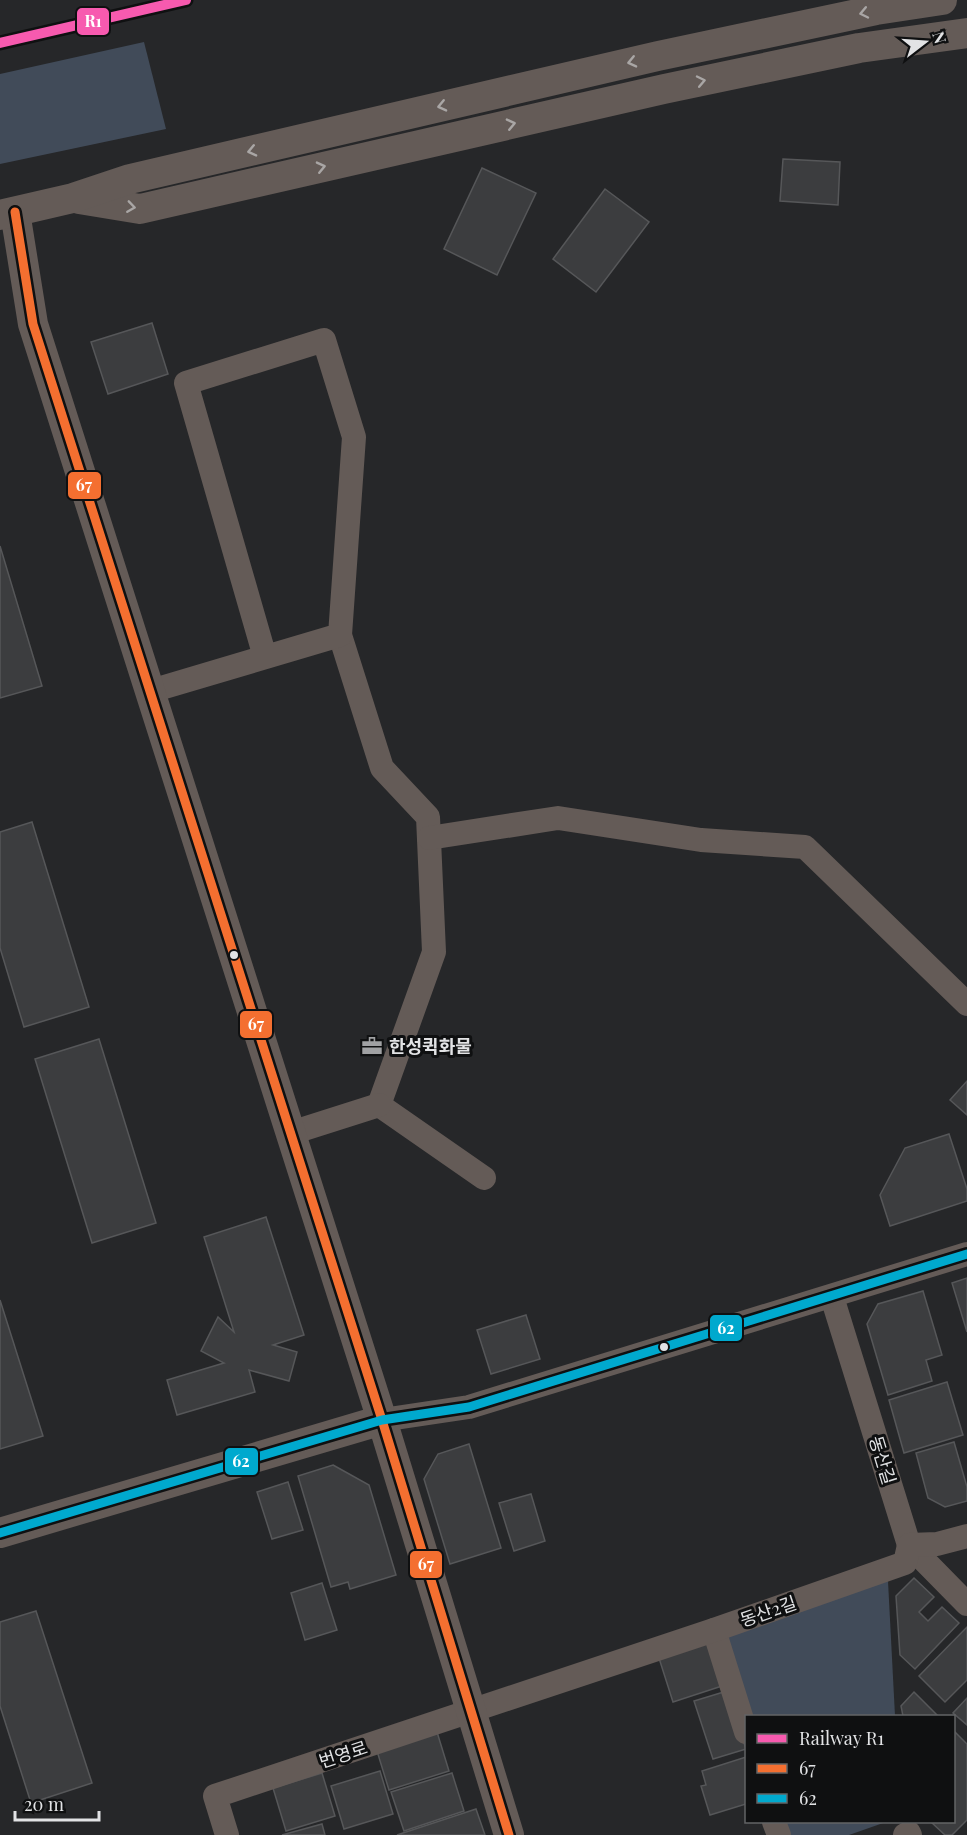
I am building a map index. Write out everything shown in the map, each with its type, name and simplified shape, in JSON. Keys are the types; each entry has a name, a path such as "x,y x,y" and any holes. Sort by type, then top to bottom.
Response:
{"street":[{"path":"509,1835 382,1419 33,324 7,214 73,198 130,179 658,56 876,10 942,0"},
{"path":"73,198 140,209 664,89 859,48 967,33"},
{"path":"265,657 186,383 324,340 354,437 339,635 382,768 428,817 434,952 379,1105"},
{"path":"151,691 339,635"},
{"path":"429,838 558,818 701,840 805,847 967,1004"},
{"path":"291,1133 379,1105"},
{"path":"379,1105 484,1178"},
{"path":"0,1533 382,1419 469,1407 967,1254"},
{"name":"동산길","path":"832,1297 909,1545 967,1604"},
{"path":"909,1545 937,1544 967,1536"},
{"name":"동산2길","path":"714,1630 905,1563 909,1545"},
{"path":"714,1630 745,1726"},
{"name":"번영로","path":"227,1835 215,1796 714,1630"},
{"path":"904,1835 909,1833 910,1835"}],"shaded area":[{"path":"144,42 166,129 0,164 0,74"},
{"path":"888,1581 895,1715 751,1715 726,1634"},
{"path":"784,1823 883,1823 849,1835 789,1835"}],"building":[{"path":"783,159 840,162 838,205 780,201"},
{"path":"482,168 536,193 497,275 444,249"},
{"path":"605,189 649,222 596,292 553,259"},
{"path":"152,323 168,374 108,394 91,342"},
{"path":"0,546 42,686 0,698"},
{"path":"32,822 89,1007 24,1027 0,948 0,832"},
{"path":"99,1039 156,1223 92,1243 35,1059"},
{"path":"967,1081 967,1115 950,1100"},
{"path":"949,1134 967,1189 967,1201 890,1226 880,1195 905,1148"},
{"path":"266,1217 304,1335 273,1345 297,1352 289,1381 249,1370 255,1392 177,1415 167,1380 224,1363 201,1351 218,1317 234,1332 204,1237"},
{"path":"967,1278 967,1332 952,1283"},
{"path":"923,1291 942,1355 926,1360 932,1381 888,1395 867,1324 878,1304"},
{"path":"0,1300 43,1436 0,1449"},
{"path":"526,1315 540,1359 491,1374 477,1330"},
{"path":"947,1382 963,1435 904,1453 889,1400"},
{"path":"954,1442 967,1487 967,1501 945,1507 928,1498 916,1453"},
{"path":"469,1444 501,1548 450,1564 424,1479 438,1454"},
{"path":"333,1465 369,1485 396,1575 350,1589 348,1582 331,1587 298,1476"},
{"path":"288,1482 303,1530 272,1539 257,1492"},
{"path":"531,1494 545,1541 514,1551 499,1503"},
{"path":"914,1578 934,1597 919,1612 928,1621 942,1607 959,1623 915,1669 900,1655 896,1596"},
{"path":"322,1583 337,1630 305,1640 291,1593"},
{"path":"36,1611 92,1783 31,1803 0,1706 0,1622"},
{"path":"967,1627 967,1680 945,1702 919,1676"},
{"path":"706,1639 722,1686 673,1702 658,1655"},
{"path":"727,1691 745,1749 713,1759 694,1701"},
{"path":"914,1692 937,1715 903,1715 901,1706"},
{"path":"967,1698 967,1725 953,1713"},
{"path":"437,1732 449,1771 389,1790 377,1751"},
{"path":"955,1732 967,1744 967,1820 952,1835 945,1835 932,1823 955,1823"},
{"path":"745,1757 745,1804 710,1815 701,1786 706,1785 702,1771"},
{"path":"380,1771 393,1814 344,1829 331,1786"},
{"path":"322,1773 335,1816 286,1831 273,1788"},
{"path":"452,1773 464,1811 404,1831 391,1792"},
{"path":"476,1809 485,1835 397,1835"},
{"path":"322,1824 325,1835 282,1835"}],"rail line":[{"name":"R1","path":"0,43 186,0"}],"transit line":[{"name":"67","path":"15,212 33,324 382,1420 509,1835"},
{"name":"62","path":"0,1533 382,1420 469,1407 967,1254"}],"place":[{"name":"한성퀵화물","path":"372,1046"}]}
